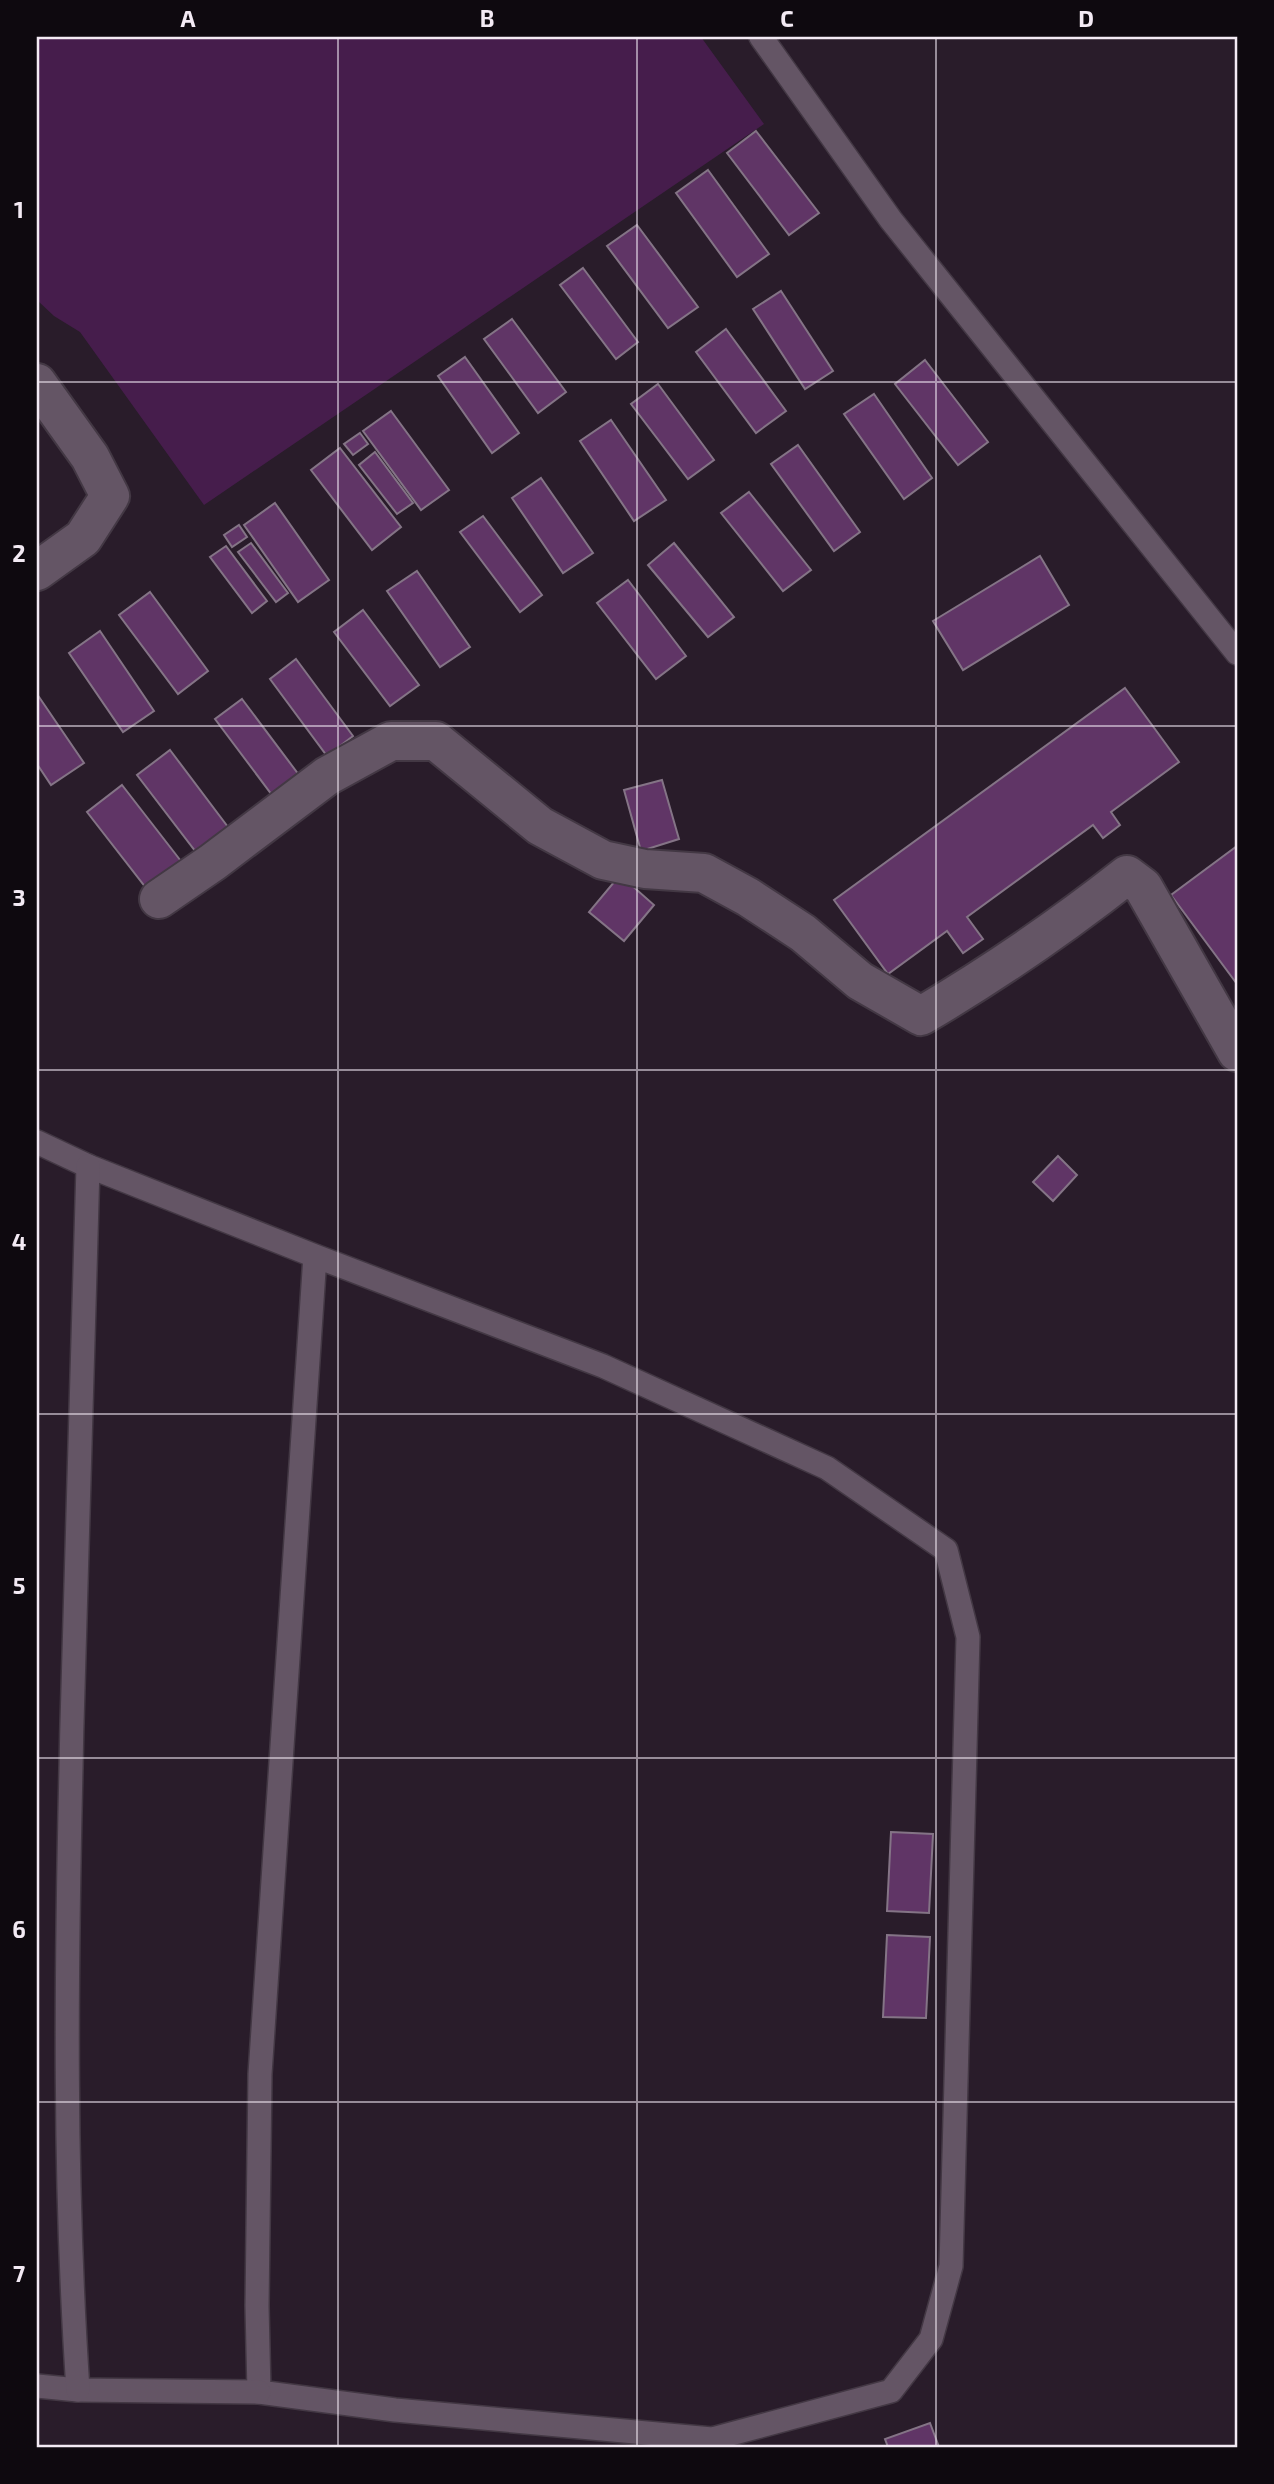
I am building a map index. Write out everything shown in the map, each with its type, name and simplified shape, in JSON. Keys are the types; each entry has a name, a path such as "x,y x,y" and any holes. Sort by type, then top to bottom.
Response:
{"street":[{"path":"37,383 90,457 110,496 83,538 37,570"},
{"path":"159,899 327,776 391,741 436,741 540,826 603,860 645,869 704,873 748,897 803,933 860,981 921,1016 986,978 1072,918 1127,875 1143,887 1237,1052"}],"lane":[{"path":"761,37 891,220 1237,653"},
{"path":"37,1142 88,1166 314,1256 603,1366 827,1468 946,1550 968,1637 951,2266 931,2339 891,2391 714,2443 395,2410 259,2392 78,2390 37,2386"},
{"path":"78,2390 71,2286 66,1990 88,1166"},
{"path":"259,2392 257,2306 260,2074 314,1256"}],"shaded area":[{"path":"37,37 701,37 764,124 204,505 80,332 54,316 37,300"}],"building":[{"path":"756,131 819,213 789,235 727,153"},
{"path":"708,170 769,254 737,277 676,193"},
{"path":"637,225 698,307 668,328 607,246"},
{"path":"583,268 638,342 616,359 560,285"},
{"path":"781,291 833,371 805,389 753,309"},
{"path":"512,319 566,392 538,413 484,339"},
{"path":"726,329 786,411 756,433 696,352"},
{"path":"465,357 519,433 492,453 438,376"},
{"path":"925,360 988,442 958,465 895,384"},
{"path":"658,384 714,460 688,479 631,404"},
{"path":"874,394 932,478 904,499 844,414"},
{"path":"391,411 449,490 421,510 363,431"},
{"path":"611,420 666,500 634,521 580,441"},
{"path":"360,433 368,444 353,455 344,444"},
{"path":"798,445 860,532 834,551 771,464"},
{"path":"340,448 401,527 372,550 311,470"},
{"path":"375,452 413,503 397,514 359,465"},
{"path":"541,478 593,553 563,573 512,498"},
{"path":"749,492 811,570 783,591 721,513"},
{"path":"275,503 329,580 298,602 244,525"},
{"path":"483,516 542,595 520,612 460,532"},
{"path":"239,525 247,537 232,547 224,535"},
{"path":"251,543 288,593 276,602 238,552"},
{"path":"674,543 734,617 708,637 648,565"},
{"path":"226,546 267,601 252,613 210,557"},
{"path":"1040,556 1069,605 963,670 933,621"},
{"path":"417,571 470,647 440,667 387,591"},
{"path":"628,580 686,656 656,679 597,603"},
{"path":"150,592 208,671 178,694 119,615"},
{"path":"363,610 419,685 390,706 334,632"},
{"path":"100,631 154,711 123,732 69,653"},
{"path":"296,659 353,736 327,756 270,679"},
{"path":"1125,688 1179,762 1111,812 1120,825 1103,838 1093,825 967,917 983,939 963,953 947,931 888,974 834,900"},
{"path":"37,694 84,763 51,785 37,764"},
{"path":"242,699 302,779 275,799 215,719"},
{"path":"170,750 231,831 199,856 137,775"},
{"path":"662,780 679,839 641,851 624,790"},
{"path":"122,785 184,865 150,893 87,812"},
{"path":"1237,846 1237,984 1171,895"},
{"path":"620,875 654,905 624,941 589,912"},
{"path":"1058,1156 1077,1175 1053,1201 1033,1182"},
{"path":"891,1832 933,1834 929,1913 887,1911"},
{"path":"887,1935 930,1937 926,2018 883,2017"},
{"path":"930,2423 939,2447 888,2447 885,2439"}]}
